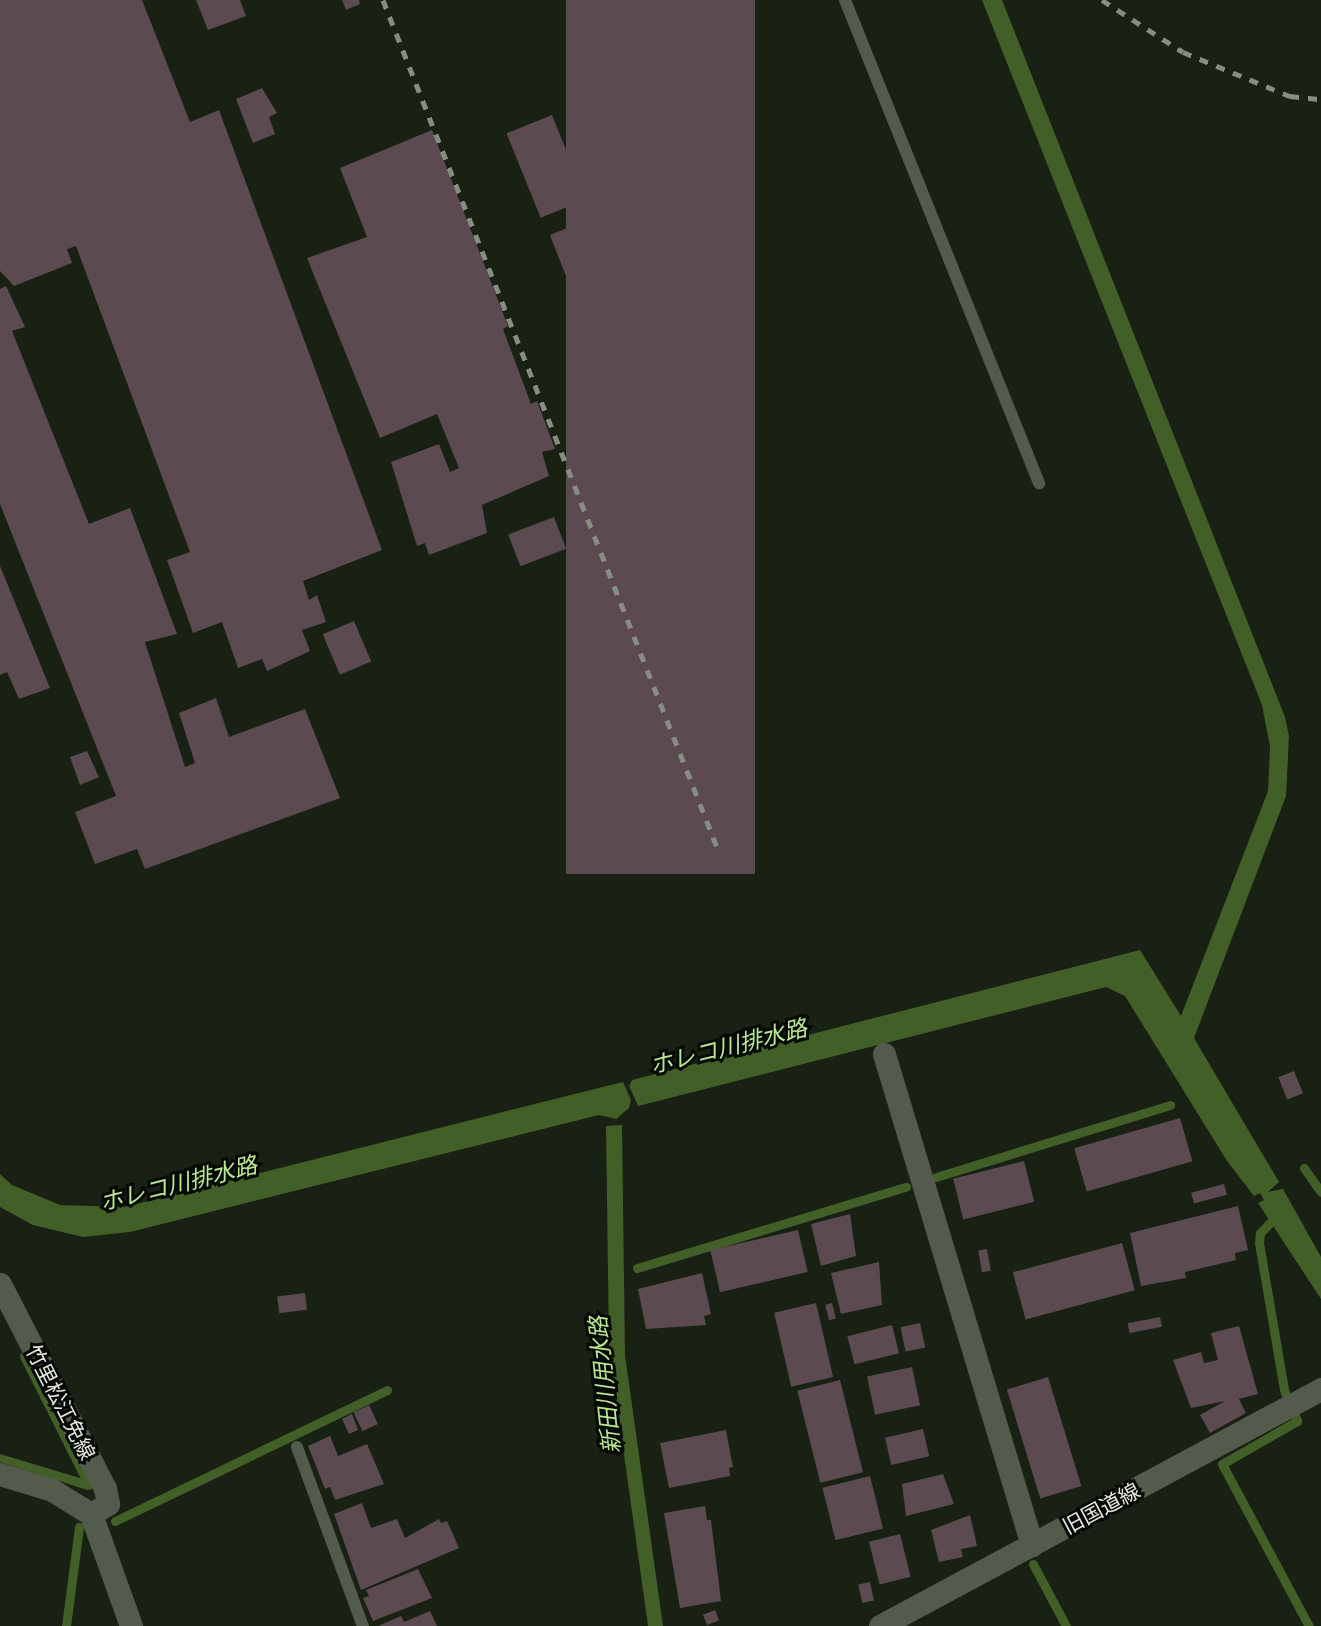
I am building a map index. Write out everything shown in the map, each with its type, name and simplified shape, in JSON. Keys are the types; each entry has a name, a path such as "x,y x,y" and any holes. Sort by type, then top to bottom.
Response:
{"street":[{"path":"884,1054 1032,1545"},
{"name":"竹里松江免線","path":"0,1284 105,1488 108,1504 91,1514"},
{"name":"旧国道線","path":"880,1626 1321,1389"},
{"path":"0,1475 52,1490 91,1514 131,1626"}],"lane":[{"path":"845,0 1039,483"},
{"path":"297,1447 363,1626"}],"shaded area":[{"path":"982,0 1002,0 1285,717 1289,736 1286,796 1194,1038 1279,1182 1268,1192 1283,1189 1321,1257 1321,1299 1258,1203 1264,1200 1260,1193 1254,1196 1227,1161 1125,996 1106,987 638,1106 629,1086 632,1080 1140,950 1181,1016 1268,791 1270,747 1262,705"},
{"path":"623,1082 631,1100 629,1108 616,1119 599,1115 130,1232 83,1237 33,1225 0,1207 0,1174 12,1185 60,1205 124,1207"},
{"path":"622,1125 625,1355 663,1626 648,1626 609,1347 606,1126"},
{"path":"0,1454 90,1481 93,1488 87,1490 0,1462"}],"building":[{"path":"0,0 142,0 190,122 219,110 382,550 303,581 309,600 317,595 326,622 302,630 310,651 267,671 262,659 238,668 222,622 193,633 167,560 190,552 76,246 67,249 72,263 14,286 0,271"},
{"path":"196,0 240,0 246,16 208,30"},
{"path":"342,0 359,0 360,4 346,10"},
{"path":"566,0 755,0 755,874 566,874"},
{"path":"262,88 277,113 269,117 275,134 253,143 236,99"},
{"path":"552,115 586,199 541,218 507,133"},
{"path":"432,130 508,326 503,329 531,404 537,401 555,449 542,452 549,476 482,505 487,533 429,555 425,543 417,546 391,462 439,444 450,472 459,468 437,414 380,438 307,258 367,237 340,168"},
{"path":"599,215 665,374 658,377 671,408 624,426 550,235"},
{"path":"6,286 25,327 12,331 89,524 130,508 177,634 145,642 185,767 195,763 179,713 216,698 229,737 305,709 340,798 145,869 137,849 95,864 75,812 116,796 0,504 0,289"},
{"path":"554,517 566,549 520,566 508,535"},
{"path":"0,566 50,688 19,699 7,672 0,675"},
{"path":"354,621 371,662 340,675 323,634"},
{"path":"87,751 99,777 80,785 70,757"},
{"path":"1294,1071 1303,1093 1287,1100 1278,1077"},
{"path":"1180,1118 1192,1161 1087,1192 1074,1148"},
{"path":"1024,1161 1034,1202 963,1219 953,1179"},
{"path":"1224,1184 1227,1195 1194,1203 1191,1193"},
{"path":"1238,1206 1248,1250 1235,1253 1236,1260 1185,1272 1186,1278 1141,1286 1130,1233"},
{"path":"850,1214 856,1256 821,1266 811,1224"},
{"path":"798,1230 808,1272 720,1292 710,1250"},
{"path":"1122,1243 1135,1290 1026,1320 1013,1272"},
{"path":"987,1249 991,1271 982,1272 978,1251"},
{"path":"879,1262 882,1305 841,1314 831,1273"},
{"path":"702,1273 711,1314 704,1316 706,1325 646,1329 638,1289"},
{"path":"305,1293 307,1310 279,1313 277,1296"},
{"path":"816,1303 833,1377 791,1387 774,1313"},
{"path":"832,1303 836,1319 829,1320 825,1305"},
{"path":"1160,1317 1162,1327 1130,1333 1128,1323"},
{"path":"920,1323 925,1347 906,1352 900,1327"},
{"path":"892,1325 899,1353 854,1364 847,1336"},
{"path":"1239,1326 1258,1394 1239,1399 1246,1413 1210,1433 1200,1415 1225,1401 1191,1408 1173,1360 1201,1352 1204,1363 1218,1360 1211,1333"},
{"path":"912,1367 920,1405 875,1415 867,1377"},
{"path":"1048,1377 1081,1486 1040,1499 1007,1390"},
{"path":"840,1380 863,1472 820,1483 797,1391"},
{"path":"369,1405 378,1424 362,1431 354,1412"},
{"path":"352,1414 358,1430 349,1434 342,1419"},
{"path":"923,1429 929,1456 891,1465 885,1438"},
{"path":"726,1430 733,1467 729,1468 730,1476 669,1488 660,1443"},
{"path":"330,1436 338,1456 367,1444 384,1484 335,1500 330,1487 325,1489 308,1446"},
{"path":"943,1474 954,1504 906,1516 902,1484"},
{"path":"870,1476 883,1528 836,1540 822,1488"},
{"path":"362,1503 371,1528 397,1519 405,1538 439,1519 441,1523 447,1521 459,1548 361,1590 334,1514"},
{"path":"705,1506 707,1520 711,1520 721,1601 680,1608 664,1513"},
{"path":"970,1515 977,1546 961,1549 963,1557 939,1562 931,1530"},
{"path":"900,1534 911,1577 880,1584 869,1542"},
{"path":"418,1569 432,1598 373,1621 363,1598 369,1596 366,1590"},
{"path":"870,1582 874,1601 862,1603 858,1584"},
{"path":"715,1610 719,1620 707,1625 703,1615"},
{"path":"430,1611 437,1626 378,1626 401,1616 404,1622"}],"waterway":[{"path":"936,1177 1170,1105"},
{"path":"1304,1168 1321,1192"},
{"path":"637,1268 906,1187"},
{"path":"1278,1214 1260,1233 1259,1243 1284,1390 1297,1421 1222,1464 1309,1626"},
{"path":"24,1356 89,1485"},
{"path":"115,1521 387,1390"},
{"path":"66,1626 79,1527"},
{"path":"1033,1564 1066,1626"}],"railway":[{"path":"383,0 717,847"},
{"path":"1102,0 1183,52 1290,96 1321,99"}],"water label":[{"name":"ホレコ川排水路","path":"728,1046"},
{"name":"ホレコ川排水路","path":"178,1183"},
{"name":"新田川用水路","path":"604,1385"}]}
